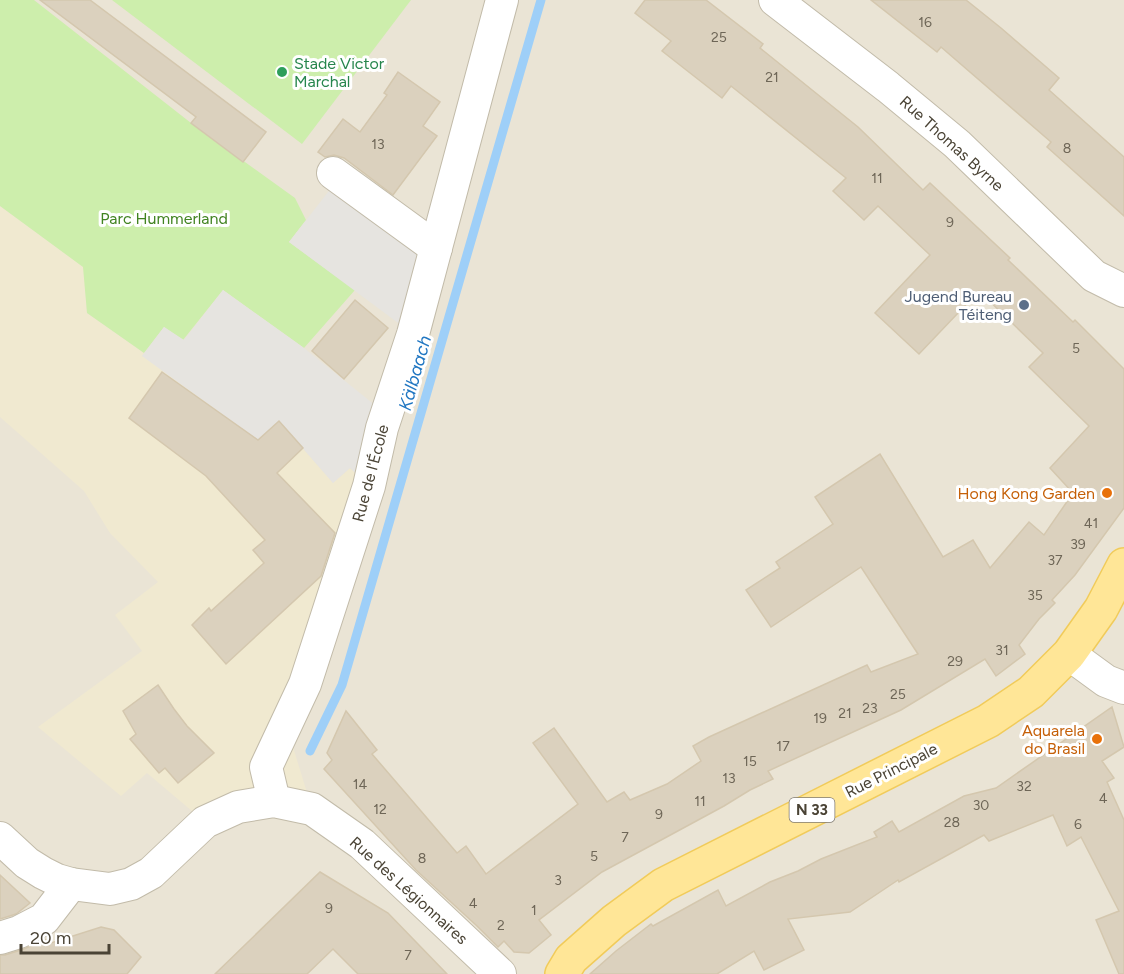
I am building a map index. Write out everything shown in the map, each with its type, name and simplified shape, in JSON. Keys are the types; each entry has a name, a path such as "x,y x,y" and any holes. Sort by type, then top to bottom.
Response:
{"main road":[{"name":"Rue Principale","path":"562,974 571,959 614,921 663,885 988,721 1031,692 1069,654 1101,609 1124,565"}],"street":[{"name":"Rue de l'École","path":"274,801 266,767 305,684 369,486 382,428 413,334 502,0"},
{"name":"Rue Thomas Byrne","path":"775,0 888,87 957,144 1094,276 1124,291"},
{"path":"333,173 436,248"},
{"path":"1069,654 1106,681 1124,688"},
{"name":"Rue des Légionnaires","path":"0,838 35,868 57,880 71,885 110,889 131,884 151,873 205,822 238,807 274,801 312,809 362,844 500,974"},
{"path":"0,938 19,932 44,919 71,885"}],"shaded area":[{"path":"0,0 1124,0 1124,974 0,974"},
{"path":"332,187 433,258 413,334 289,242"},
{"path":"0,206 84,267 87,313 144,353 142,356 279,421 333,483 350,468 378,495 293,747 312,809 205,822 147,773 121,796 38,727 142,651 115,615 158,582 110,533 84,491 0,417"},
{"path":"223,290 304,348 386,414 369,486 350,468 333,483 279,421 253,445 241,428 142,356 164,327 184,340"}],"green space":[{"name":"Parc Hummerland","path":"0,0 34,0 191,123 295,198 306,220 289,242 355,290 304,348 223,290 183,340 164,327 144,353 87,313 83,267 0,206"},
{"name":"Stade Victor Marchal","path":"112,0 411,0 302,144"}],"building":[{"path":"40,0 90,0 266,132 243,162 191,123 196,117"},
{"path":"645,0 706,0 763,44 760,48 858,127 923,190 930,183 1124,369 1124,508 1075,575 1052,600 1055,603 1019,645 1025,654 996,676 985,659 901,710 768,771 773,779 602,872 539,920 551,935 529,953 514,952 504,941 498,947 416,870 324,769 332,760 327,753 346,711 377,750 372,754 457,853 466,846 486,874 578,804 533,743 554,728 607,802 624,792 630,800 667,784 701,761 693,746 709,737 867,665 871,672 918,654 861,567 771,627 746,590 780,568 776,562 833,524 815,497 880,454 943,557 973,540 990,568 1029,522 1044,535 1073,493 1050,468 1089,426 1029,367 1043,353 979,291 919,354 875,313 930,255 878,206 864,220 833,191 846,178 731,86 722,98 662,51 671,41 635,13"},
{"path":"871,0 966,0 1001,28 1059,78 1049,90 1124,157 1124,216 1047,147 1051,142 941,47 937,52"},
{"path":"398,72 440,102 423,126 437,136 393,195 344,158 334,155 325,157 318,152 343,119 360,132 387,95 384,93"},
{"path":"355,300 388,328 344,379 312,351"},
{"path":"162,372 258,440 279,421 303,448 277,473 335,533 321,576 226,664 192,625 264,563 253,550 265,540 206,476 129,418"},
{"path":"158,685 187,726 214,753 178,783 165,768 159,773 130,739 136,734 123,711"},
{"path":"1112,707 1124,747 1102,761 1114,778 1107,782 1124,820 1124,974 1119,974 1096,920 1119,911 1081,837 1067,846 1053,815 989,841 984,835 899,882 898,880 850,912 788,919 804,950 764,970 754,951 717,974 590,974 651,924 653,926 718,890 726,906 770,882 877,837 874,832 892,821 899,832 964,796 996,788"},
{"path":"320,872 388,913 447,974 358,974 333,949 307,974 215,974"},
{"path":"0,875 30,903 16,914 0,919"},
{"path":"101,927 114,930 141,957 127,974 0,974 0,955 24,949 45,939 51,943"}],"waterway":[{"name":"Kälbaach","path":"310,751 342,685 541,0"}],"place":[{"name":"Stade Victor Marchal","path":"282,72"},
{"name":"Jugend Bureau Téiteng","path":"1024,305"},
{"name":"Hong Kong Garden","path":"1107,493"},
{"name":"Aquarela do Brasil","path":"1097,739"}]}
